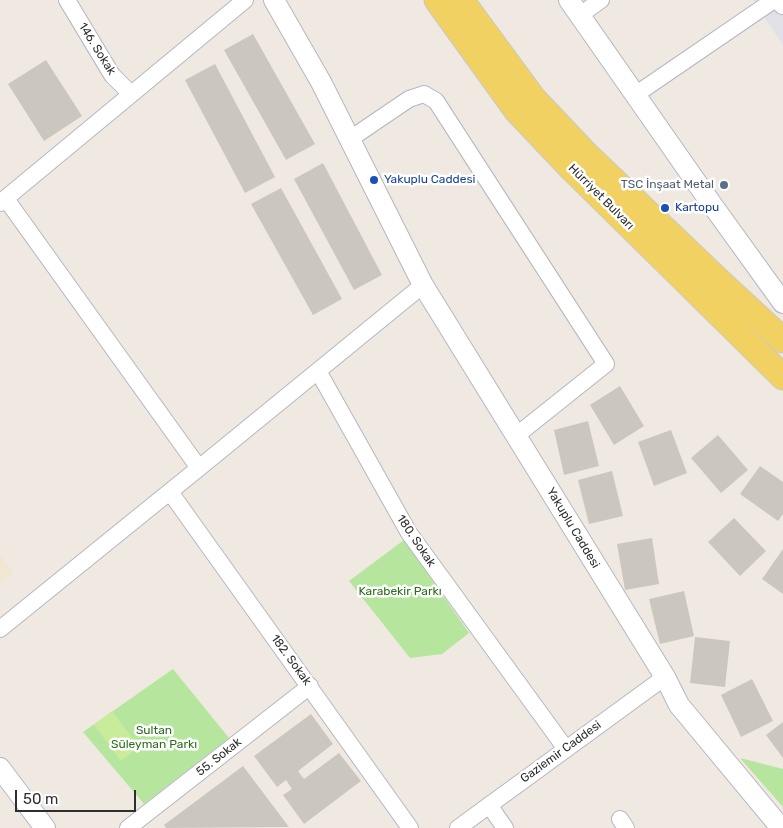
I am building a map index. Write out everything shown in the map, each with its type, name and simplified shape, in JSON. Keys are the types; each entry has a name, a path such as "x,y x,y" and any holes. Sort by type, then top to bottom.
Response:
{"main road":[{"name":"Hürriyet Bulvarı","path":"438,0 517,111 571,168 783,377"},
{"name":"Hürriyet Bulvarı","path":"461,0 539,105 593,161 783,340"}],"street":[{"name":"146. Sokak","path":"66,0 112,75 131,94"},
{"path":"199,468 3,201 245,0"},
{"name":"Yakuplu Caddesi","path":"274,0 321,82 423,285 665,677 679,705 781,828"},
{"path":"601,0 574,8 783,303"},
{"path":"635,95 774,0"},
{"path":"780,0 783,4"},
{"path":"350,139 409,100 424,94 436,101 606,364 517,435"},
{"path":"0,629 423,285"},
{"name":"180. Sokak","path":"318,371 408,534 566,749"},
{"name":"182. Sokak","path":"170,492 410,828"},
{"name":"Gaziemir Caddesi","path":"458,828 665,677"},
{"name":"55. Sokak","path":"128,828 310,686"},
{"path":"0,768 45,828"},
{"path":"489,805 505,828"}],"shaded area":[{"path":"753,0 783,0 783,45"},
{"path":"0,556 13,573 0,584"}],"green space":[{"name":"Karabekir Parkı","path":"404,540 469,633 442,654 410,658 349,581"},
{"name":"Sultan Süleyman Parkı","path":"173,669 229,738 144,804 83,732"},
{"path":"112,711 139,747 121,761 94,725"},
{"path":"740,758 783,769 783,807"}],"building":[{"path":"253,34 315,144 286,160 224,50"},
{"path":"46,60 82,116 44,141 8,84"},
{"path":"215,64 275,177 245,193 185,80"},
{"path":"323,163 382,275 354,290 294,179"},
{"path":"281,188 342,299 313,315 251,204"},
{"path":"620,386 644,426 614,445 590,405"},
{"path":"588,421 599,466 564,475 554,430"},
{"path":"671,430 687,473 654,486 638,442"},
{"path":"718,435 748,470 721,493 691,458"},
{"path":"760,466 783,482 783,514 778,521 740,494"},
{"path":"612,471 623,516 589,524 578,480"},
{"path":"734,518 766,551 740,576 708,542"},
{"path":"652,538 659,584 625,590 617,544"},
{"path":"783,549 783,594 762,579"},
{"path":"684,591 694,636 660,644 649,599"},
{"path":"695,637 730,641 725,687 690,683"},
{"path":"752,679 773,721 741,737 721,695"},
{"path":"311,714 333,744 298,771 304,779 339,753 361,781 304,824 283,795 292,789 286,780 277,787 254,756"},
{"path":"783,722 783,758 766,735"},
{"path":"243,766 289,827 166,828 164,825"}],"place":[{"name":"Yakuplu Caddesi","path":"374,180"},
{"name":"TSC İnşaat Metal","path":"724,185"},
{"name":"Kartopu","path":"665,208"}]}
